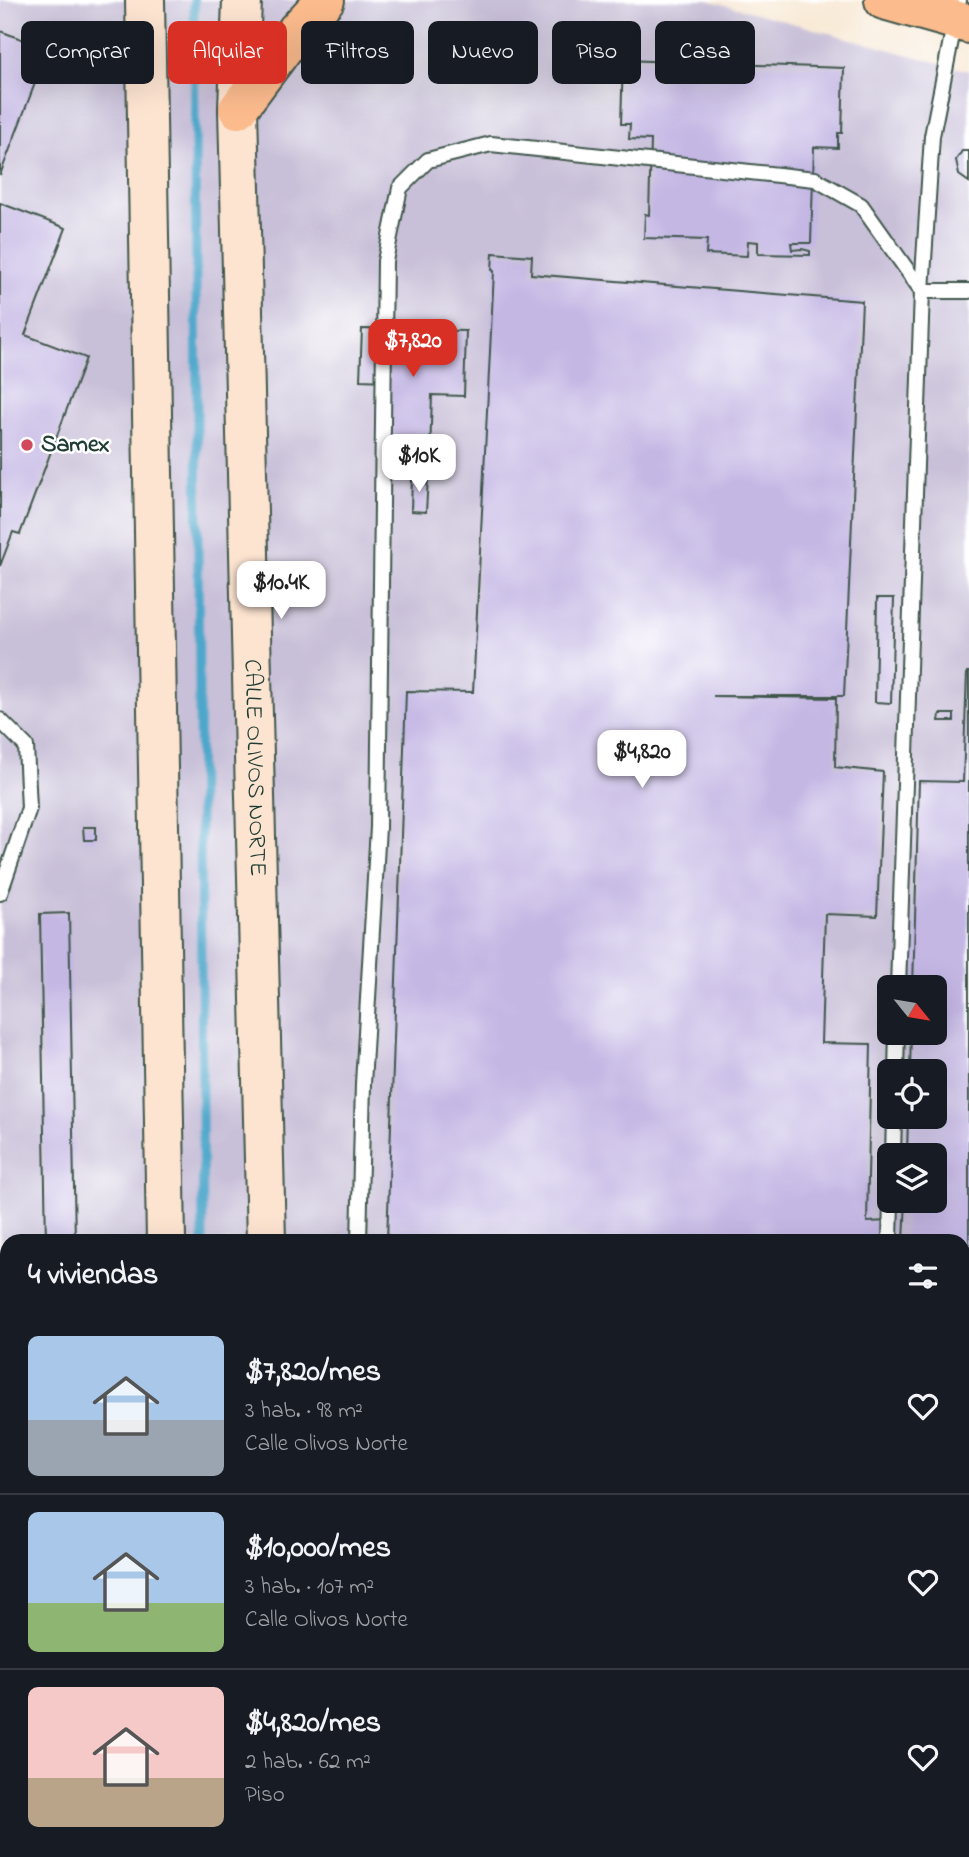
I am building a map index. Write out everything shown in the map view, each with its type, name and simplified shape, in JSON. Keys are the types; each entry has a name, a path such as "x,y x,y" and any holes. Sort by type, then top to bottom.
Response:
{"main road":[{"path":"145,0 166,1234"},
{"name":"CALLE OLIVOS NORTE","path":"242,0 238,109 266,1234"},
{"path":"238,109 297,30 325,0"},
{"path":"884,0 961,15"}],"lane":[{"path":"898,975 922,291 932,136 961,15"},
{"path":"359,1234 363,1084 378,827 385,261 400,188 428,160 491,145 815,178 861,205 922,291"},
{"path":"922,291 969,291"},
{"path":"0,720 26,746 29,808 0,893"},
{"path":"890,1234 891,1213"}],"shaded area":[{"path":"0,0 707,0 969,71 969,1234 0,1234"}],"building":[{"path":"0,31 21,39 21,84 35,84 0,175"},
{"path":"641,61 655,61 655,84 755,84 755,65 844,68 842,133 838,133 838,148 814,147 811,243 791,243 792,250 810,251 810,255 758,254 758,242 748,241 747,256 706,254 707,240 644,238 645,214 649,215 651,140 629,139 630,124 621,124 622,84 641,84"},
{"path":"962,151 969,151 969,182 959,175 956,160"},
{"name":"Samex","path":"0,203 66,228 25,335 86,358 20,534 13,532 0,566"},
{"path":"493,253 532,256 531,274 862,301 844,696 713,696 836,698 835,767 883,772 877,916 825,914 821,1043 871,1044 867,1222 889,1221 889,1234 387,1234 406,691 473,692"},
{"path":"362,329 466,331 464,396 432,395 430,454 386,453 388,381 360,380"},
{"path":"412,477 428,477 426,512 411,511"},
{"path":"877,598 894,598 891,703 875,702"},
{"path":"969,672 969,1234 904,1234 905,1213 947,1213 947,1143 907,1143 908,1129 947,1129 947,1059 910,1059 911,1045 947,1045 947,975 913,975 919,781 963,782"},
{"path":"940,714 954,714 954,721 939,721"},
{"path":"83,827 96,827 96,840 84,840"},
{"path":"69,913 75,1234 46,1234 40,914"}],"waterway":[{"path":"194,0 203,1234"}],"place":[{"name":"Samex","path":"27,445"}]}
